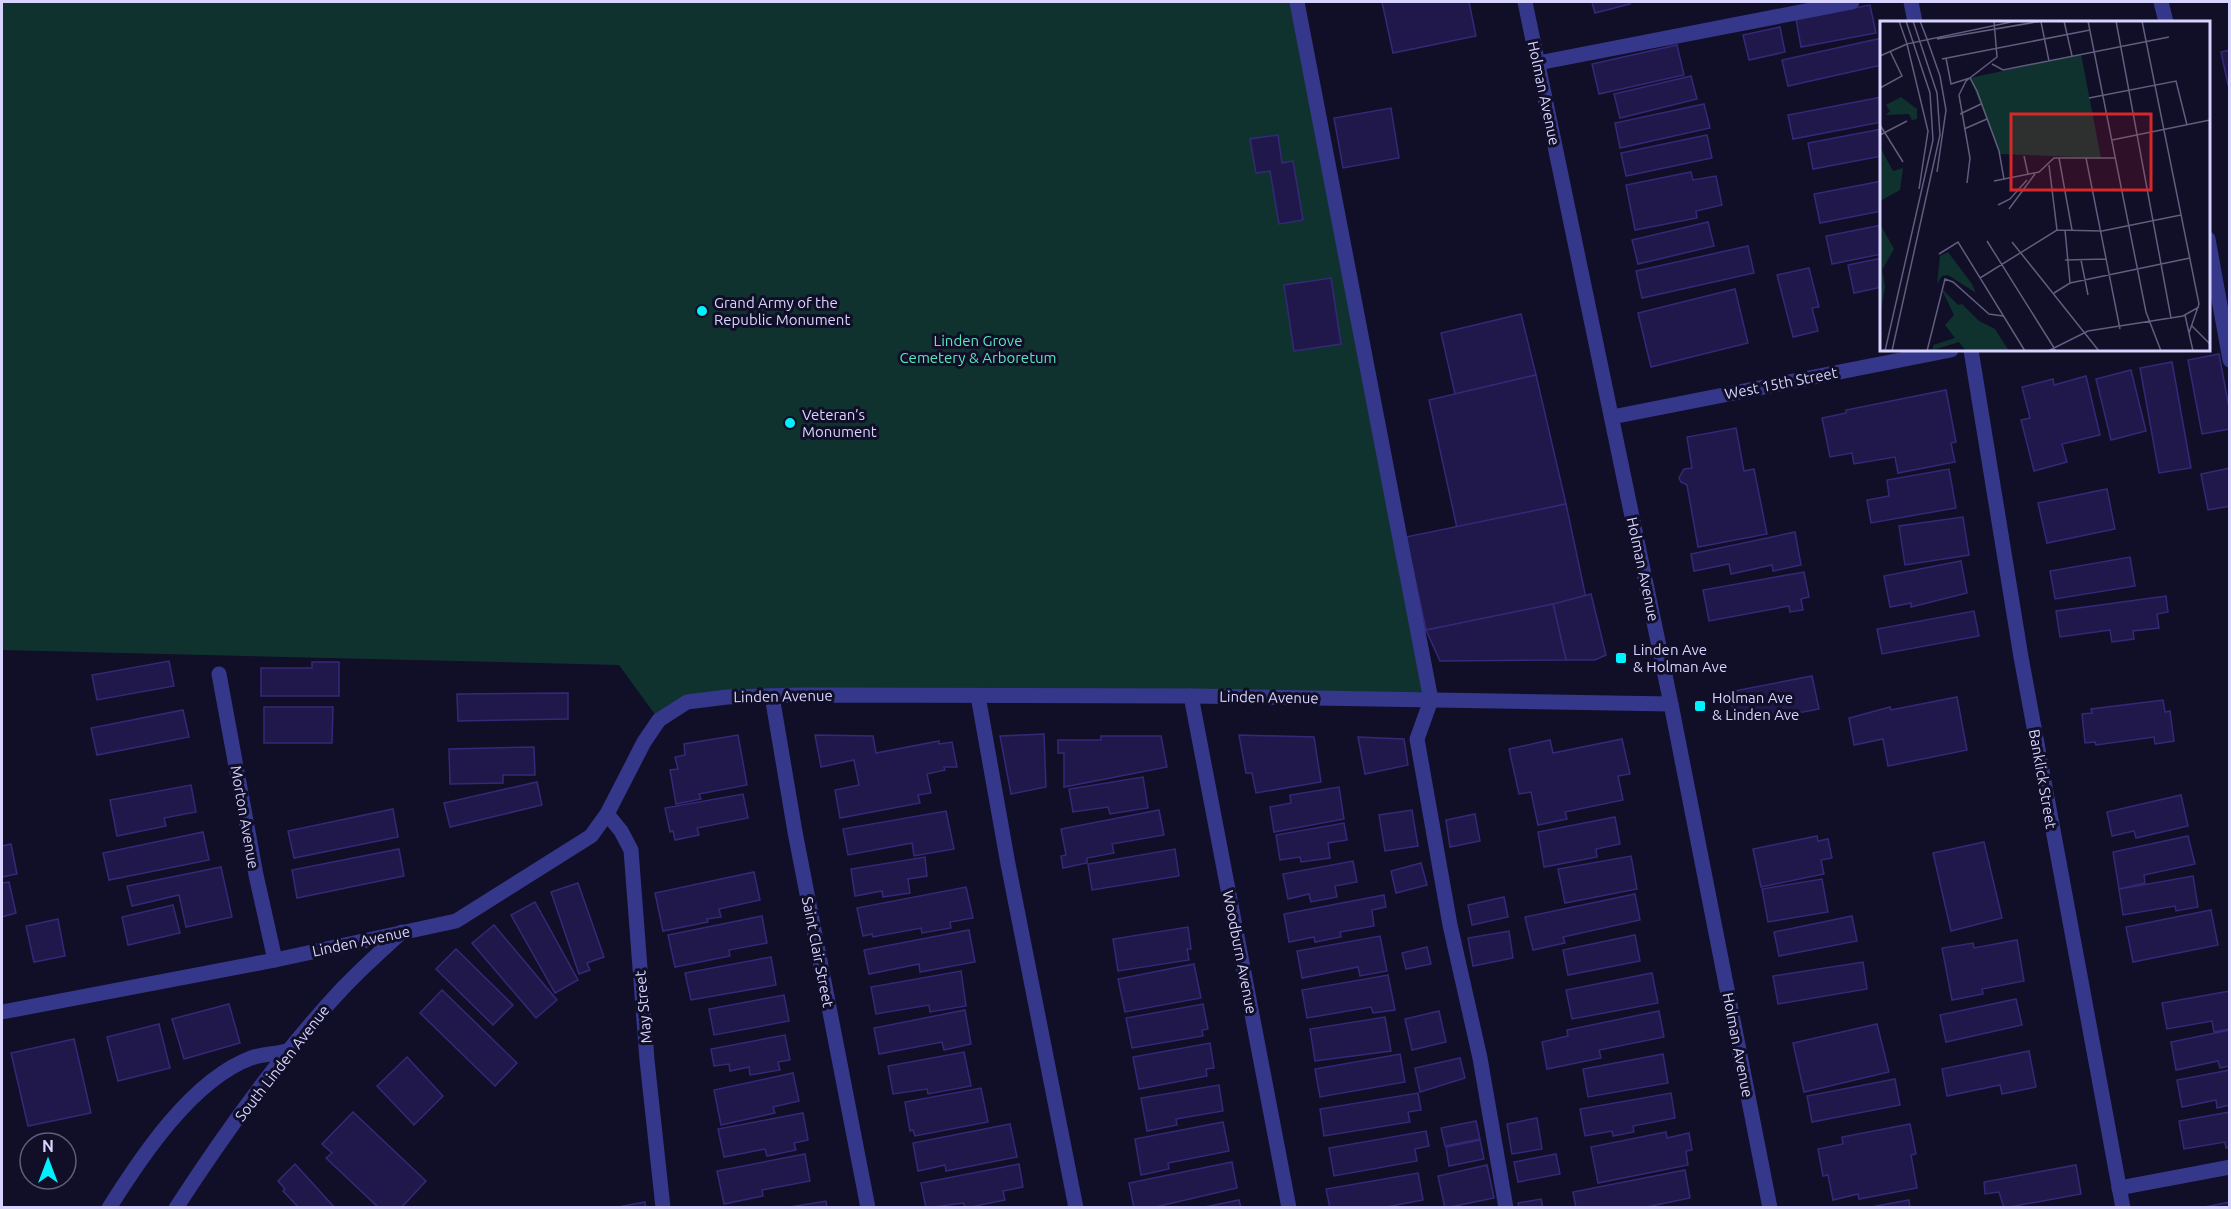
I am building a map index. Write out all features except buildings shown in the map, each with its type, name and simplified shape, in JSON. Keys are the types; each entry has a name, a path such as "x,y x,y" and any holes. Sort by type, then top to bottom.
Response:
{"street":[{"path":"1297,2 1431,700 1416,739 1450,925 1480,1058 1506,1208"},
{"name":"Holman Avenue","path":"1525,2 1671,704 1770,1208"},
{"path":"1538,63 1852,2"},
{"path":"1911,2 1915,21"},
{"path":"2161,2 2166,21"},
{"path":"2210,249 2229,360"},
{"name":"West 15th Street","path":"1612,417 1946,351"},
{"name":"Banklick Street","path":"1971,351 2021,657 2123,1208"},
{"name":"Morton Avenue","path":"219,674 256,875 275,960"},
{"name":"Linden Avenue","path":"2,1012 275,960 456,921 591,836 607,814 644,742 659,720 687,702 727,697 772,696 1191,696 1671,704"},
{"name":"Saint Clair Street","path":"772,696 797,843 868,1208"},
{"path":"978,696 1008,864 1077,1208"},
{"name":"Woodburn Avenue","path":"1191,696 1290,1208"},
{"name":"May Street","path":"607,814 621,831 631,850 647,1060 663,1208"},
{"name":"South Linden Avenue","path":"176,1208 206,1162 288,1052 343,987 402,932"},
{"path":"109,1208 136,1164 206,1087 251,1058 288,1052"},
{"path":"2119,1188 2229,1167"}],"green space":[{"name":"Linden Grove Cemetery & Arboretum","path":"2,2 1297,2 1431,700 687,702 659,720 619,665 2,650"}],"place":[{"name":"Grand Army of the Republic Monument","path":"702,311"},
{"name":"Veteran’s Monument","path":"790,423"},
{"name":"Linden Ave & Holman Ave","path":"1621,658"},
{"name":"Holman Ave & Linden Ave","path":"1700,706"}]}
